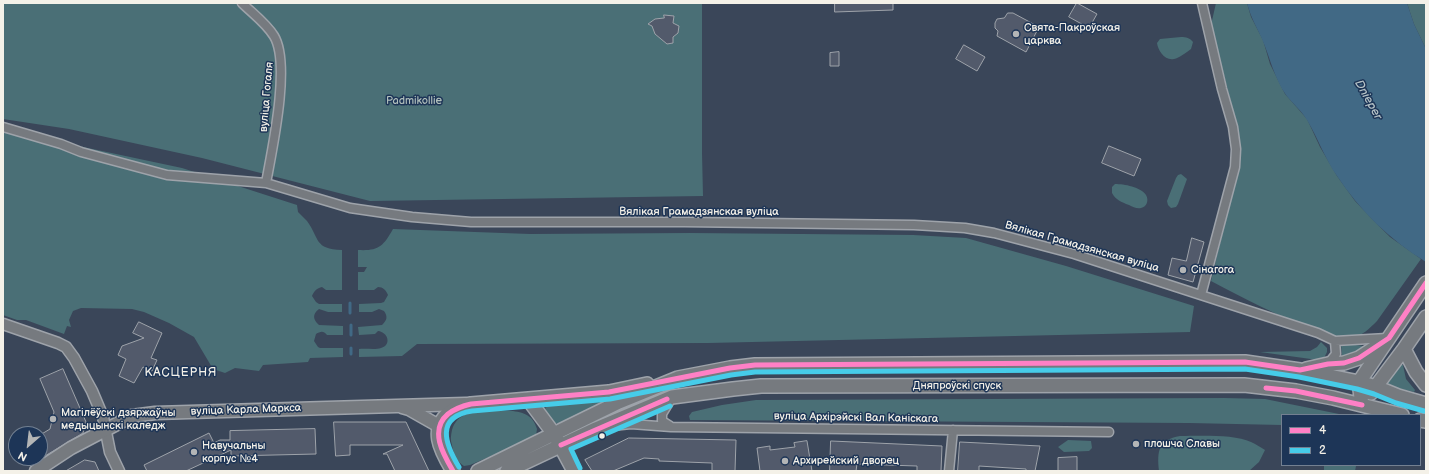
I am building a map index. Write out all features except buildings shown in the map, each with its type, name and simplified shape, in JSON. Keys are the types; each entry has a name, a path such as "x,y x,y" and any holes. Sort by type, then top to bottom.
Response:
{"main road":[{"path":"1362,405 1359,382 1426,283"},
{"path":"1362,405 1404,349 1426,316"},
{"path":"1300,370 1328,364 1344,363 1359,358 1389,338"},
{"path":"1404,349 1416,372 1426,385"},
{"name":"Дняпроўскі спуск","path":"558,440 619,402 678,378 730,368 756,365 1245,362 1300,370 1359,382 1426,404"},
{"path":"453,471 444,456 438,438 439,426 444,416 454,409 471,404 609,392 678,378"},
{"name":"Дняпроўскі спуск","path":"558,440 603,427 672,397 761,386 1244,385 1296,391 1398,414"},
{"path":"528,399 558,440 574,471"},
{"name":"вуліца Карла Маркса","path":"36,471 71,448 132,416 155,413 471,404"},
{"path":"395,405 409,409 439,426"},
{"path":"478,471 558,440"},
{"path":"507,471 558,440"}],"street":[{"name":"вуліца Гогаля","path":"242,3 266,26 274,36 281,58 282,71 276,129 266,183"},
{"path":"1202,3 1222,89 1233,127 1236,149 1235,167 1202,295"},
{"name":"Вялікая Грамадзянская вуліца","path":"3,127 62,144 81,152 167,175 266,183 350,208 412,217 471,222 684,222 914,225 965,228 994,233 1074,254 1318,333 1335,341 1389,338"},
{"path":"3,324 66,347 74,358 92,391 103,417 110,452 119,471"},
{"path":"1328,364 1336,354 1335,341"},
{"path":"671,427 662,421 662,414 672,397"},
{"name":"вуліца Архірэйскі Вал Каніскага","path":"603,427 631,424 671,427 1109,432"},
{"path":"949,471 953,430"}],"green space":[{"name":"Padmikollie","path":"3,3 702,3 703,196 370,201 202,158 69,129 3,119"},
{"path":"1216,3 1247,3 1251,17 1263,40 1270,64 1285,94 1307,119 1320,147 1337,176 1355,201 1390,237 1421,259 1377,321 1366,331 1356,337 1337,337 1314,330 1262,307 1211,281 1237,172 1240,149 1237,126 1211,25"},
{"path":"1407,3 1426,3 1426,49 1414,24"},
{"path":"1181,37 1188,38 1193,42 1191,49 1174,59 1162,55 1157,43 1160,39"},
{"path":"3,130 182,168 297,205 298,212 307,221 322,245 327,248 342,250 342,290 326,290 322,287 316,290 312,296 319,304 342,304 342,312 328,312 319,309 315,313 314,317 315,321 319,325 343,326 343,335 327,335 324,332 320,332 316,334 314,341 320,348 343,348 343,357 310,358 308,362 263,365 259,371 235,368 225,373 213,369 194,337 169,323 144,312 132,309 81,308 73,311 69,320 71,327 67,326 64,334 26,320 17,320 3,315"},
{"path":"1181,174 1187,179 1178,204 1176,207 1171,208 1167,201 1176,178"},
{"path":"1115,184 1127,185 1144,192 1147,197 1146,205 1136,208 1119,200 1112,193 1112,187"},
{"path":"393,229 530,234 690,233 913,235 966,238 1066,266 1194,306 1190,332 708,343 417,344 402,356 359,357 359,349 381,348 388,342 386,336 378,331 375,334 359,335 358,327 382,325 386,320 386,315 384,311 379,309 372,312 359,312 359,304 381,303 384,302 388,295 384,289 380,287 374,290 358,290 358,272 364,272 367,267 358,267 358,250 370,250 379,247 383,244"},
{"path":"1321,342 1327,348 1327,352 1324,358 1318,360 1260,352 1310,351 1317,347"},
{"path":"1341,343 1363,346 1364,348 1356,353 1342,356"},
{"path":"1399,365 1403,365 1406,379 1415,390 1414,392 1387,386 1385,382"},
{"path":"1224,398 1265,399 1339,414 1281,414 1281,425 1189,423 690,420 689,416 692,412 722,405 756,400"},
{"path":"603,400 604,402 560,423 554,423 550,420 545,409 547,406"},
{"path":"513,411 525,414 531,418 537,429 536,435 531,439 470,465 464,466 457,460 451,441 452,430 456,422 469,413"},
{"path":"1180,436 1216,436 1244,439 1265,450 1259,462 1249,471 1159,471 1158,458 1160,448 1167,440"},
{"path":"1068,440 1091,441 1092,448 1089,451 1064,452 1058,447"},
{"path":"1324,466 1356,466 1355,471 1324,471"}],"water":[{"name":"Dnieper","path":"1247,3 1407,3 1414,24 1426,49 1426,262 1400,244 1377,224 1346,189 1337,176 1305,117 1288,98 1275,75"}],"waterway":[{"path":"350,303 350,313"},
{"path":"351,325 351,335"},
{"path":"351,348 351,354"}],"transit line":[{"name":"4","path":"453,471 442,450 439,427 442,420 448,414 462,406 609,392 730,368 755,365 1245,362 1300,370 1328,364 1344,363 1359,358 1389,338 1426,283"},
{"name":"2","path":"459,467 450,449 446,433 448,425 452,419 460,414 472,411 610,399 731,375 755,372 1245,369 1299,377 1357,389 1424,411"},
{"name":"4","path":"1266,388 1296,391 1362,405"},
{"name":"4","path":"561,445 667,399"},
{"name":"2","path":"580,468 571,449 670,406"}],"place":[{"name":"Свята-Пакроўская царква","path":"1016,34"},
{"name":"Сінагога","path":"1183,270"},
{"name":"Магілёўскі дзяржаўны медыцынскі каледж","path":"53,419"},
{"name":"плошча Славы","path":"1136,444"},
{"name":"Навучальны корпус №4","path":"194,452"},
{"name":"Архирейский дворец","path":"785,461"}],"district":[{"name":"КАСЦЕРНЯ","path":"181,373"}]}
